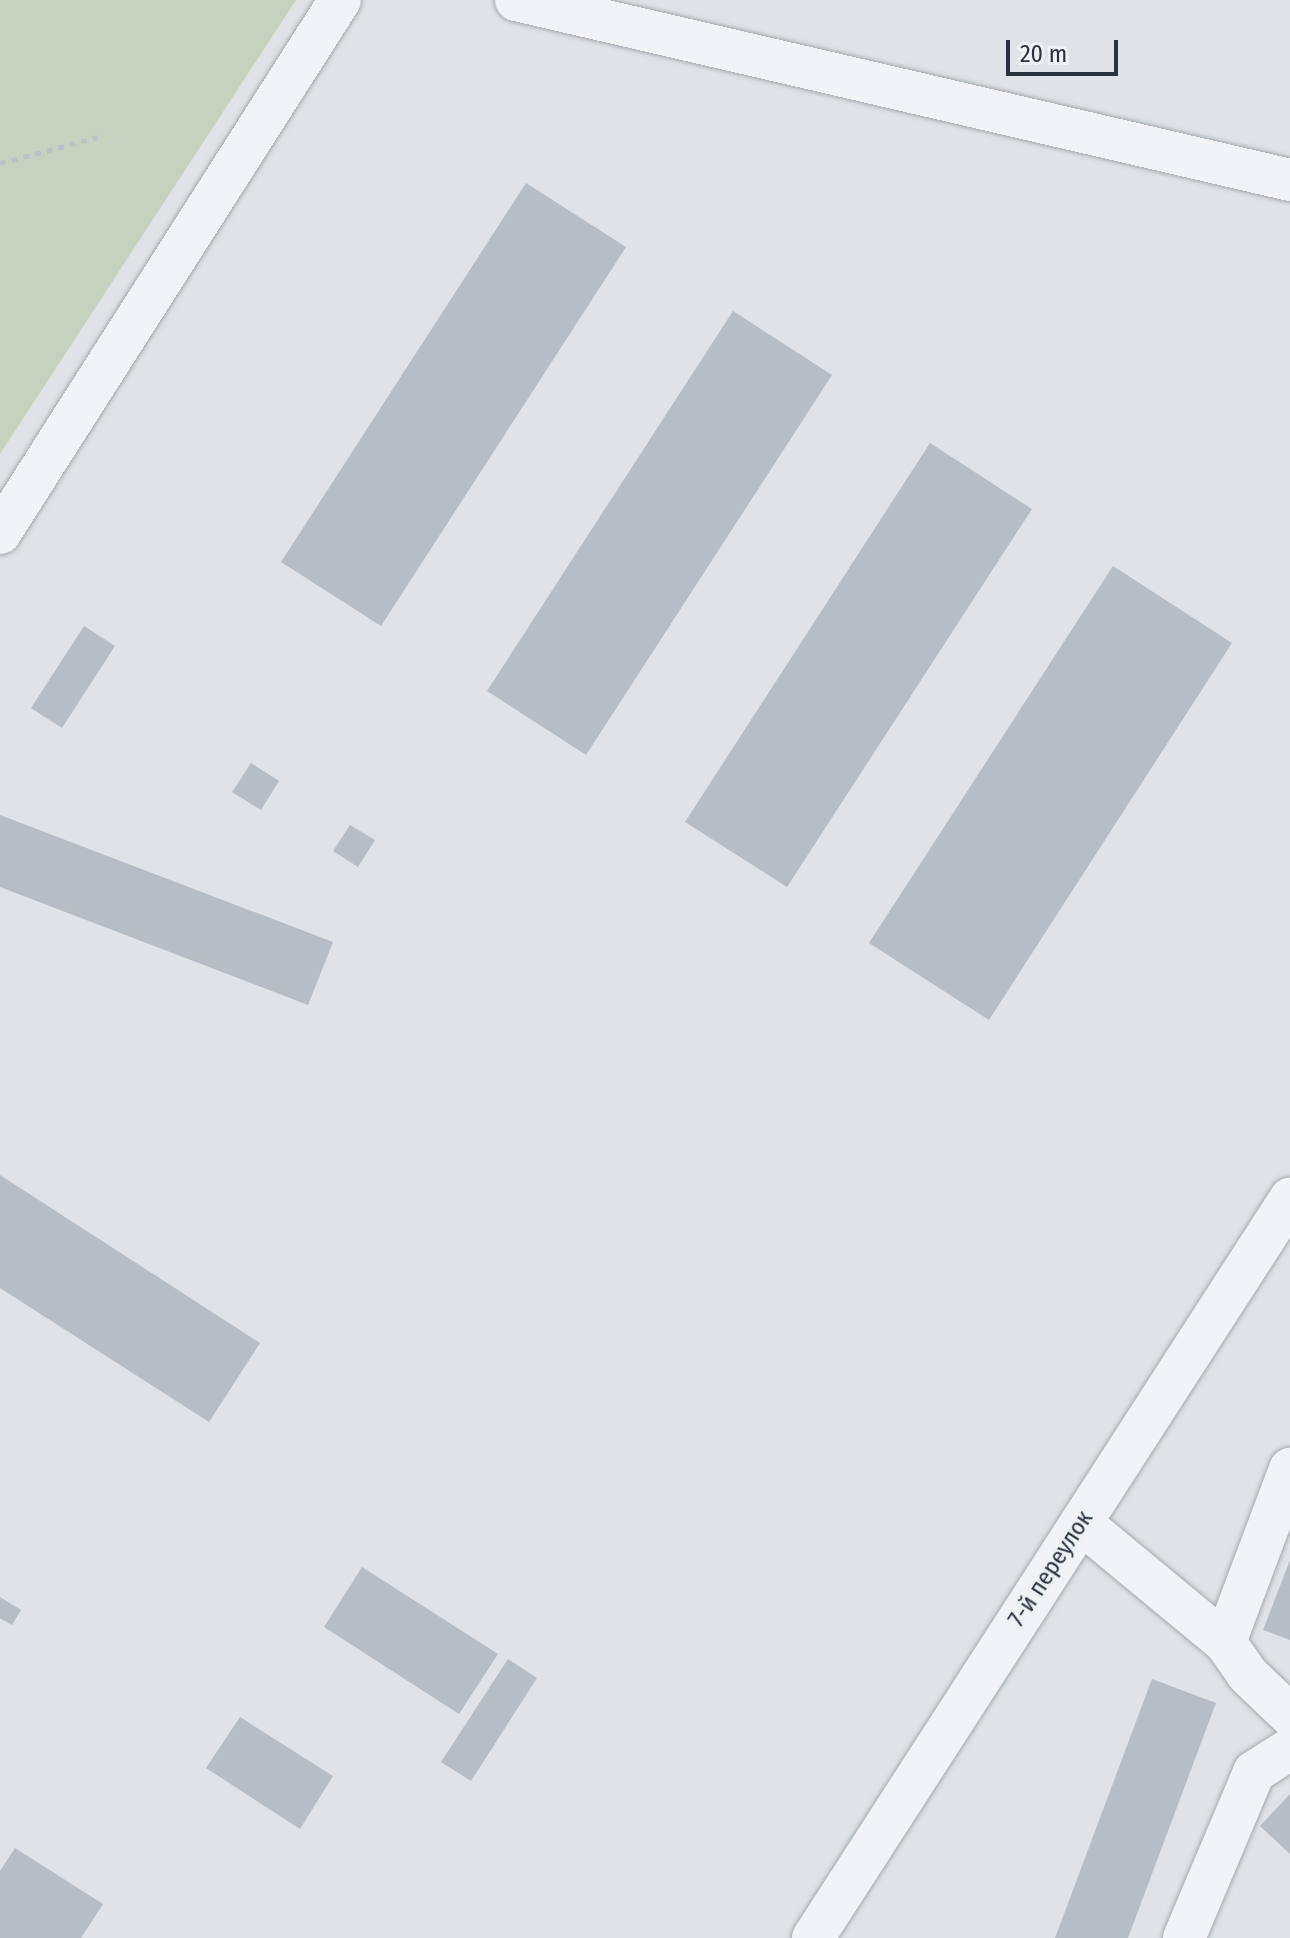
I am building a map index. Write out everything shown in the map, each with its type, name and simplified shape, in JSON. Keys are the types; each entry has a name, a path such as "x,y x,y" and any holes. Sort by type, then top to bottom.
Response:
{"street":[{"path":"0,533 340,0"},
{"path":"516,0 1290,180"},
{"name":"7-й переулок","path":"813,1938 1290,1199"},
{"path":"1225,1642 1290,1469"},
{"path":"1081,1523 1225,1642 1247,1674 1290,1715"},
{"path":"1184,1938 1254,1772 1290,1749"}],"path":[{"path":"0,163 98,137"}],"green space":[{"path":"0,0 296,0 0,454"}],"building":[{"path":"526,183 626,247 381,626 281,562"},
{"path":"733,311 832,375 586,755 487,691"},
{"path":"930,443 1032,509 787,887 685,822"},
{"path":"1113,566 1232,643 989,1020 869,943"},
{"path":"84,626 115,646 62,728 31,708"},
{"path":"251,763 279,781 261,810 232,792"},
{"path":"0,815 333,942 308,1005 0,887"},
{"path":"350,825 375,840 358,867 333,851"},
{"path":"0,1175 260,1343 209,1422 0,1288"},
{"path":"1290,1560 1290,1640 1263,1630"},
{"path":"362,1567 498,1654 459,1714 324,1627"},
{"path":"0,1597 21,1610 12,1625 0,1618"},
{"path":"508,1659 537,1678 471,1781 441,1762"},
{"path":"1152,1679 1216,1703 1128,1938 1055,1938"},
{"path":"240,1717 333,1776 300,1829 206,1768"},
{"path":"1290,1794 1290,1854 1260,1826"},
{"path":"15,1848 103,1904 81,1938 0,1938 0,1871"}]}
